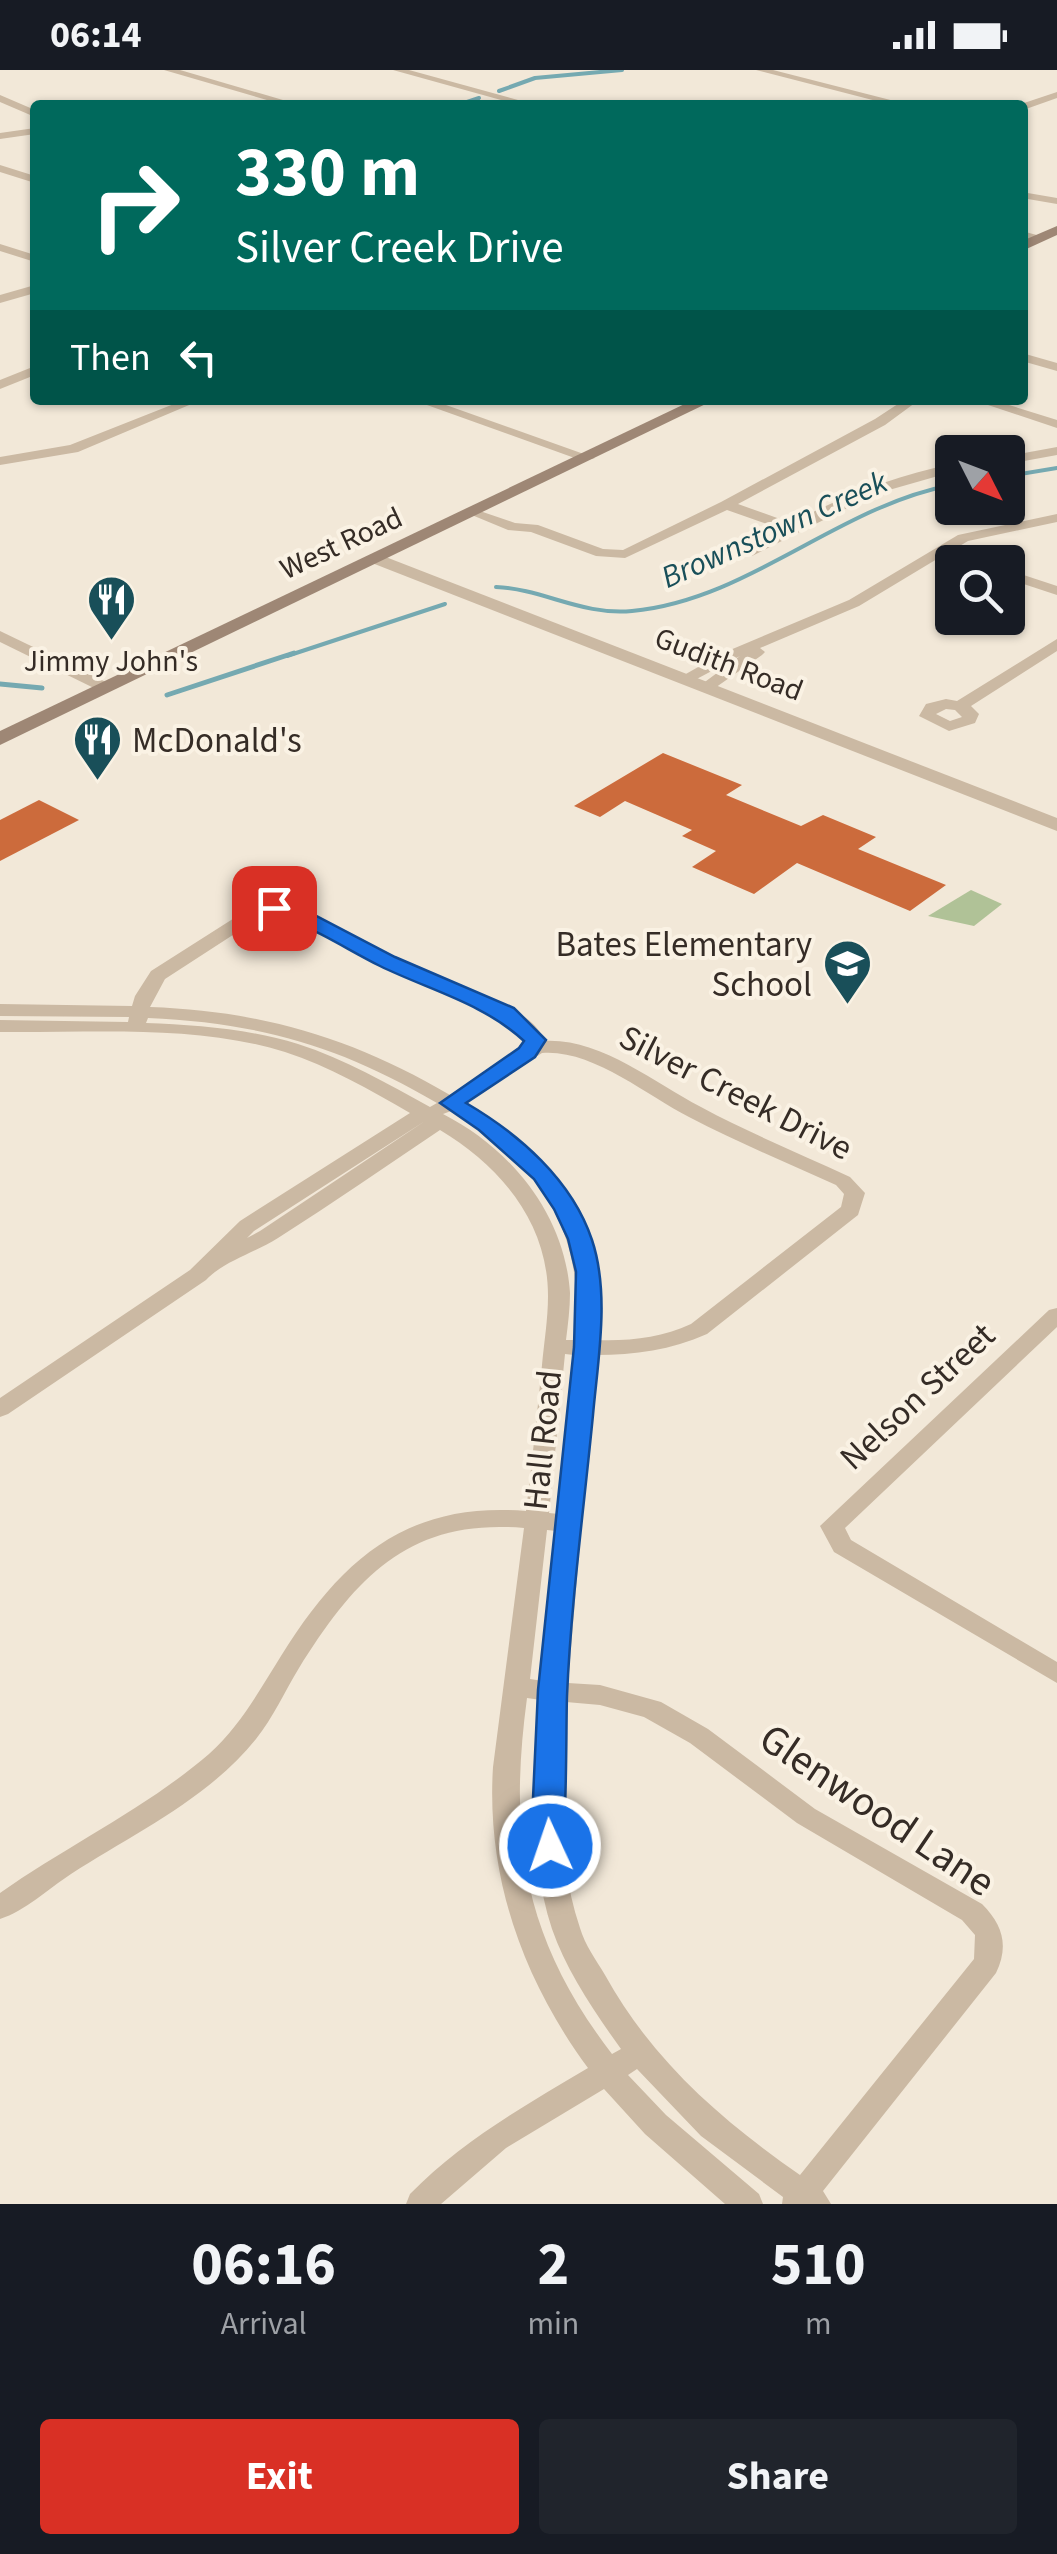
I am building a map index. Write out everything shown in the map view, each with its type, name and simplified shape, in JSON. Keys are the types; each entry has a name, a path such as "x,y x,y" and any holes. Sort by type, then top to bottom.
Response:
{"main road":[{"path":"1028,244 1057,230"},
{"name":"West Road","path":"0,739 696,405"}],"street":[{"path":"169,70 277,100"},
{"path":"398,70 503,100"},
{"path":"761,70 884,100"},
{"path":"1028,105 1057,95"},
{"path":"0,98 30,112"},
{"path":"0,136 30,132"},
{"path":"0,168 30,178"},
{"path":"1028,196 1057,201"},
{"path":"1028,235 1040,238"},
{"path":"0,247 30,257"},
{"path":"0,299 30,291"},
{"path":"1028,359 1057,367"},
{"path":"0,384 30,370"},
{"path":"2,461 73,449 183,405"},
{"path":"439,405 594,455"},
{"path":"453,405 466,412"},
{"path":"482,509 513,527 533,528 600,554 619,555 726,505 906,405"},
{"path":"995,405 1057,424"},
{"path":"1025,457 1057,452"},
{"path":"747,553 876,486 935,472"},
{"path":"726,505 793,528"},
{"path":"952,545 978,532 1057,518"},
{"path":"685,678 854,602 935,554"},
{"name":"Gudith Road","path":"378,559 1057,825"},
{"path":"1025,580 1057,591"},
{"path":"0,636 106,688"},
{"path":"706,687 746,662 770,640"},
{"path":"960,706 1057,644"},
{"path":"0,1409 208,1267 268,1236 535,1045 534,1036 506,1013 388,962 282,908 256,912 171,964 146,990 137,1022"},
{"name":"Hall Road","path":"0,1010 137,1022 287,1046 517,1148 566,1208 580,1239 588,1272 587,1347 552,1690 547,1820 566,1930 602,1999 638,2053 664,2083 714,2129 805,2201"},
{"name":"Hall Road","path":"0,1026 137,1022"},
{"name":"Silver Creek Drive","path":"528,1052 552,1045 591,1054 696,1113 844,1181 855,1192 851,1210 699,1329 652,1346 555,1347"},
{"name":"Hall Road","path":"437,1112 497,1160 538,1212 551,1241 558,1271 555,1347 505,1804 516,1896 529,1943 548,1986 607,2073 658,2131 748,2204"},
{"name":"Nelson Street","path":"1057,1315 834,1520 832,1533 842,1546 1057,1674"},
{"name":"Hall Road","path":"0,1908 174,1796 230,1750 247,1732 350,1578 384,1547 418,1530 456,1521 496,1518 536,1522"},
{"path":"536,1522 569,1523"},
{"name":"Glenwood Lane","path":"517,1688 634,1703 669,1718 806,1816 972,1912 988,1932 992,1943 986,1965 805,2201"},
{"path":"421,2204 483,2148 638,2053"}],"green space":[{"path":"971,890 1002,904 974,926 928,916"}],"building":[{"name":"Bates Elementary School","path":"663,753 742,785 726,795 801,826 823,815 876,837 858,849 946,885 910,911 797,863 754,894 692,867 716,851 682,836 692,830 625,801 600,817 574,806"},
{"path":"39,800 79,820 0,861 0,820"}],"waterway":[{"path":"499,91 535,78 622,70"},
{"path":"473,100 479,98"},
{"name":"Brownstown Creek","path":"1025,473 1057,468"},
{"path":"496,587 597,610 632,611 675,603 755,572 870,512 935,489"},
{"name":"Brownstown Creek","path":"287,656 445,604"},
{"name":"Brownstown Creek","path":"167,695 294,653"},
{"name":"Brownstown Creek","path":"0,684 42,688"}],"place":[{"name":"Jimmy John's","path":"111,642"},
{"name":"McDonald's","path":"97,782"},
{"name":"Bates Elementary School","path":"847,1006"}],"route":[{"path":"274,908 294,912 388,962 488,1004 534,1036 535,1045 528,1052 451,1103 517,1148 542,1174 566,1208 580,1239 588,1272 587,1347 552,1690 547,1820 550,1846"}]}
